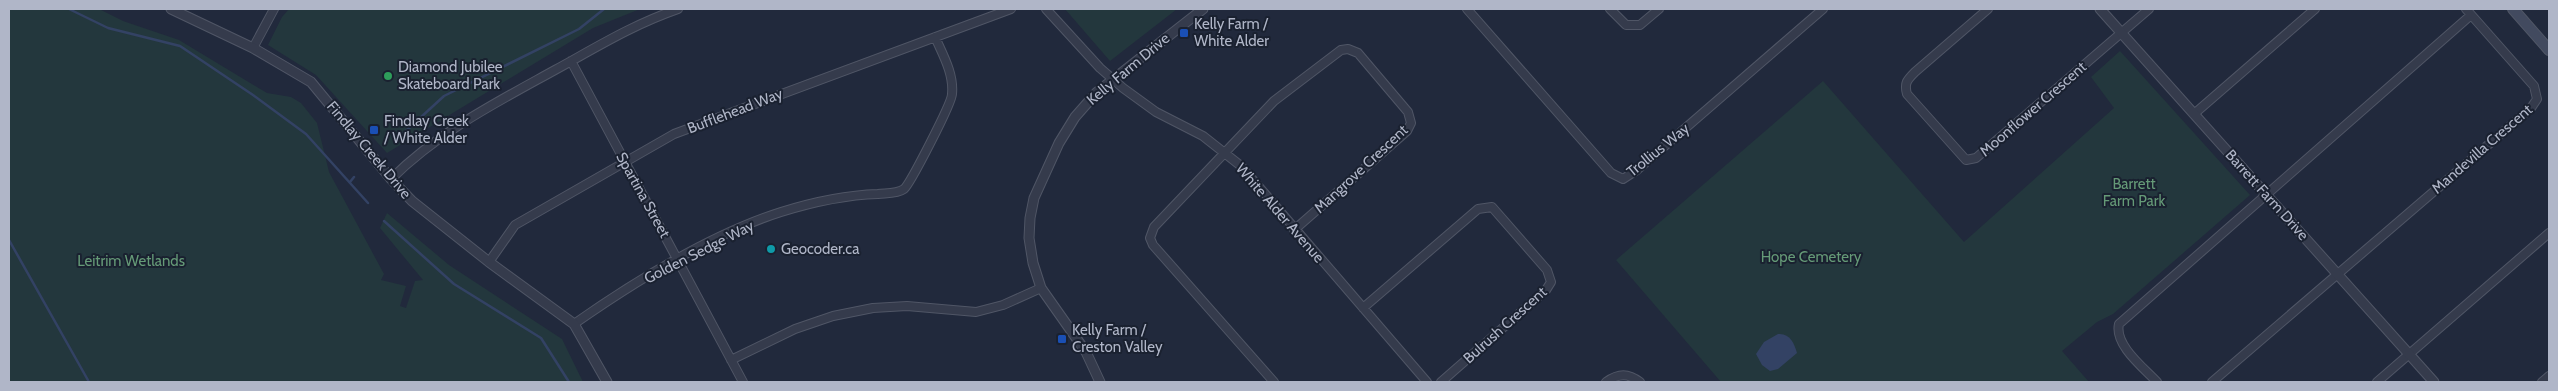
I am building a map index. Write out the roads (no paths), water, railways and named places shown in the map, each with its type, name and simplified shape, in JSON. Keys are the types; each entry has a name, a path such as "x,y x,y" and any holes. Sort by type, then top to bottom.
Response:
{"main road":[{"path":"2513,9 2549,50"}],"street":[{"name":"Findlay Creek Drive","path":"171,9 253,48 311,82 391,179 412,201 489,262 574,324 607,382"},
{"path":"253,48 274,9"},
{"path":"391,179 412,158 445,133 626,29 678,9"},
{"name":"Bufflehead Way","path":"489,262 515,225 623,162 692,126 1011,9"},
{"name":"White Alder Avenue","path":"1046,9 1113,79 1156,112 1203,136 1241,166 1294,230 1427,382"},
{"name":"Kelly Farm Drive","path":"1100,382 1086,352 1041,288 1033,263 1029,238 1034,198 1059,143 1075,117 1097,92 1202,9"},
{"name":"Trollius Way","path":"1467,9 1611,173 1623,178 1637,170 1823,9"},
{"path":"1610,9 1626,25 1640,25 1659,9"},
{"name":"Moonflower Crescent","path":"1988,9 1915,72 1907,80 1905,87 1907,94 1966,160 1974,160 2122,33"},
{"name":"Barrett Farm Drive","path":"2100,9 2434,382"},
{"path":"2122,33 2149,9"},
{"path":"2194,114 2314,9"},
{"path":"2157,382 2122,342 2118,330 2119,324 2469,12"},
{"name":"Mandevilla Crescent","path":"2337,274 2531,108 2537,99 2534,86 2469,12"},
{"name":"Golden Sedge Way","path":"574,324 678,260 723,236 781,212 842,197 893,193 904,189 930,144 952,97 952,80 935,37"},
{"name":"Mangrove Crescent","path":"1225,152 1274,101 1341,50 1348,49 1358,53 1408,112 1411,123 1407,131 1294,230"},
{"name":"Spartina Street","path":"571,61 623,162 743,382"},
{"path":"1225,152 1154,227 1150,238 1153,245 1274,382"},
{"name":"Bulrush Crescent","path":"1363,308 1478,209 1492,207 1547,270 1551,282 1546,290 1441,382"},
{"path":"2377,382 2549,233"},
{"path":"2212,382 2337,274"},
{"path":"731,360 794,328 833,316 873,308 907,306 976,312 1003,305 1041,288"},
{"path":"1606,382 1622,374 1632,376 1640,382"},
{"path":"2542,382 2549,376"}],"water":[{"path":"1778,334 1786,335 1793,342 1797,353 1778,369 1770,371 1762,365 1756,354 1764,342"}],"waterway":[{"path":"69,9 108,28 180,46 253,95 306,134 368,203"},
{"path":"395,141 444,96 579,29 604,9"},
{"path":"350,182 354,177"},
{"path":"384,221 454,284 541,338 569,382"},
{"path":"9,240 89,382"}],"place":[{"name":"Kelly Farm / White Alder","path":"1184,33"},
{"name":"Diamond Jubilee Skateboard Park","path":"388,76"},
{"name":"Findlay Creek / White Alder","path":"374,130"},
{"name":"Geocoder.ca","path":"771,249"},
{"name":"Kelly Farm / Creston Valley","path":"1062,339"}],"park label":[{"name":"Barrett Farm Park","path":"2134,192"},
{"name":"Hope Cemetery","path":"1811,257"},
{"name":"Leitrim Wetlands","path":"131,261"}]}
